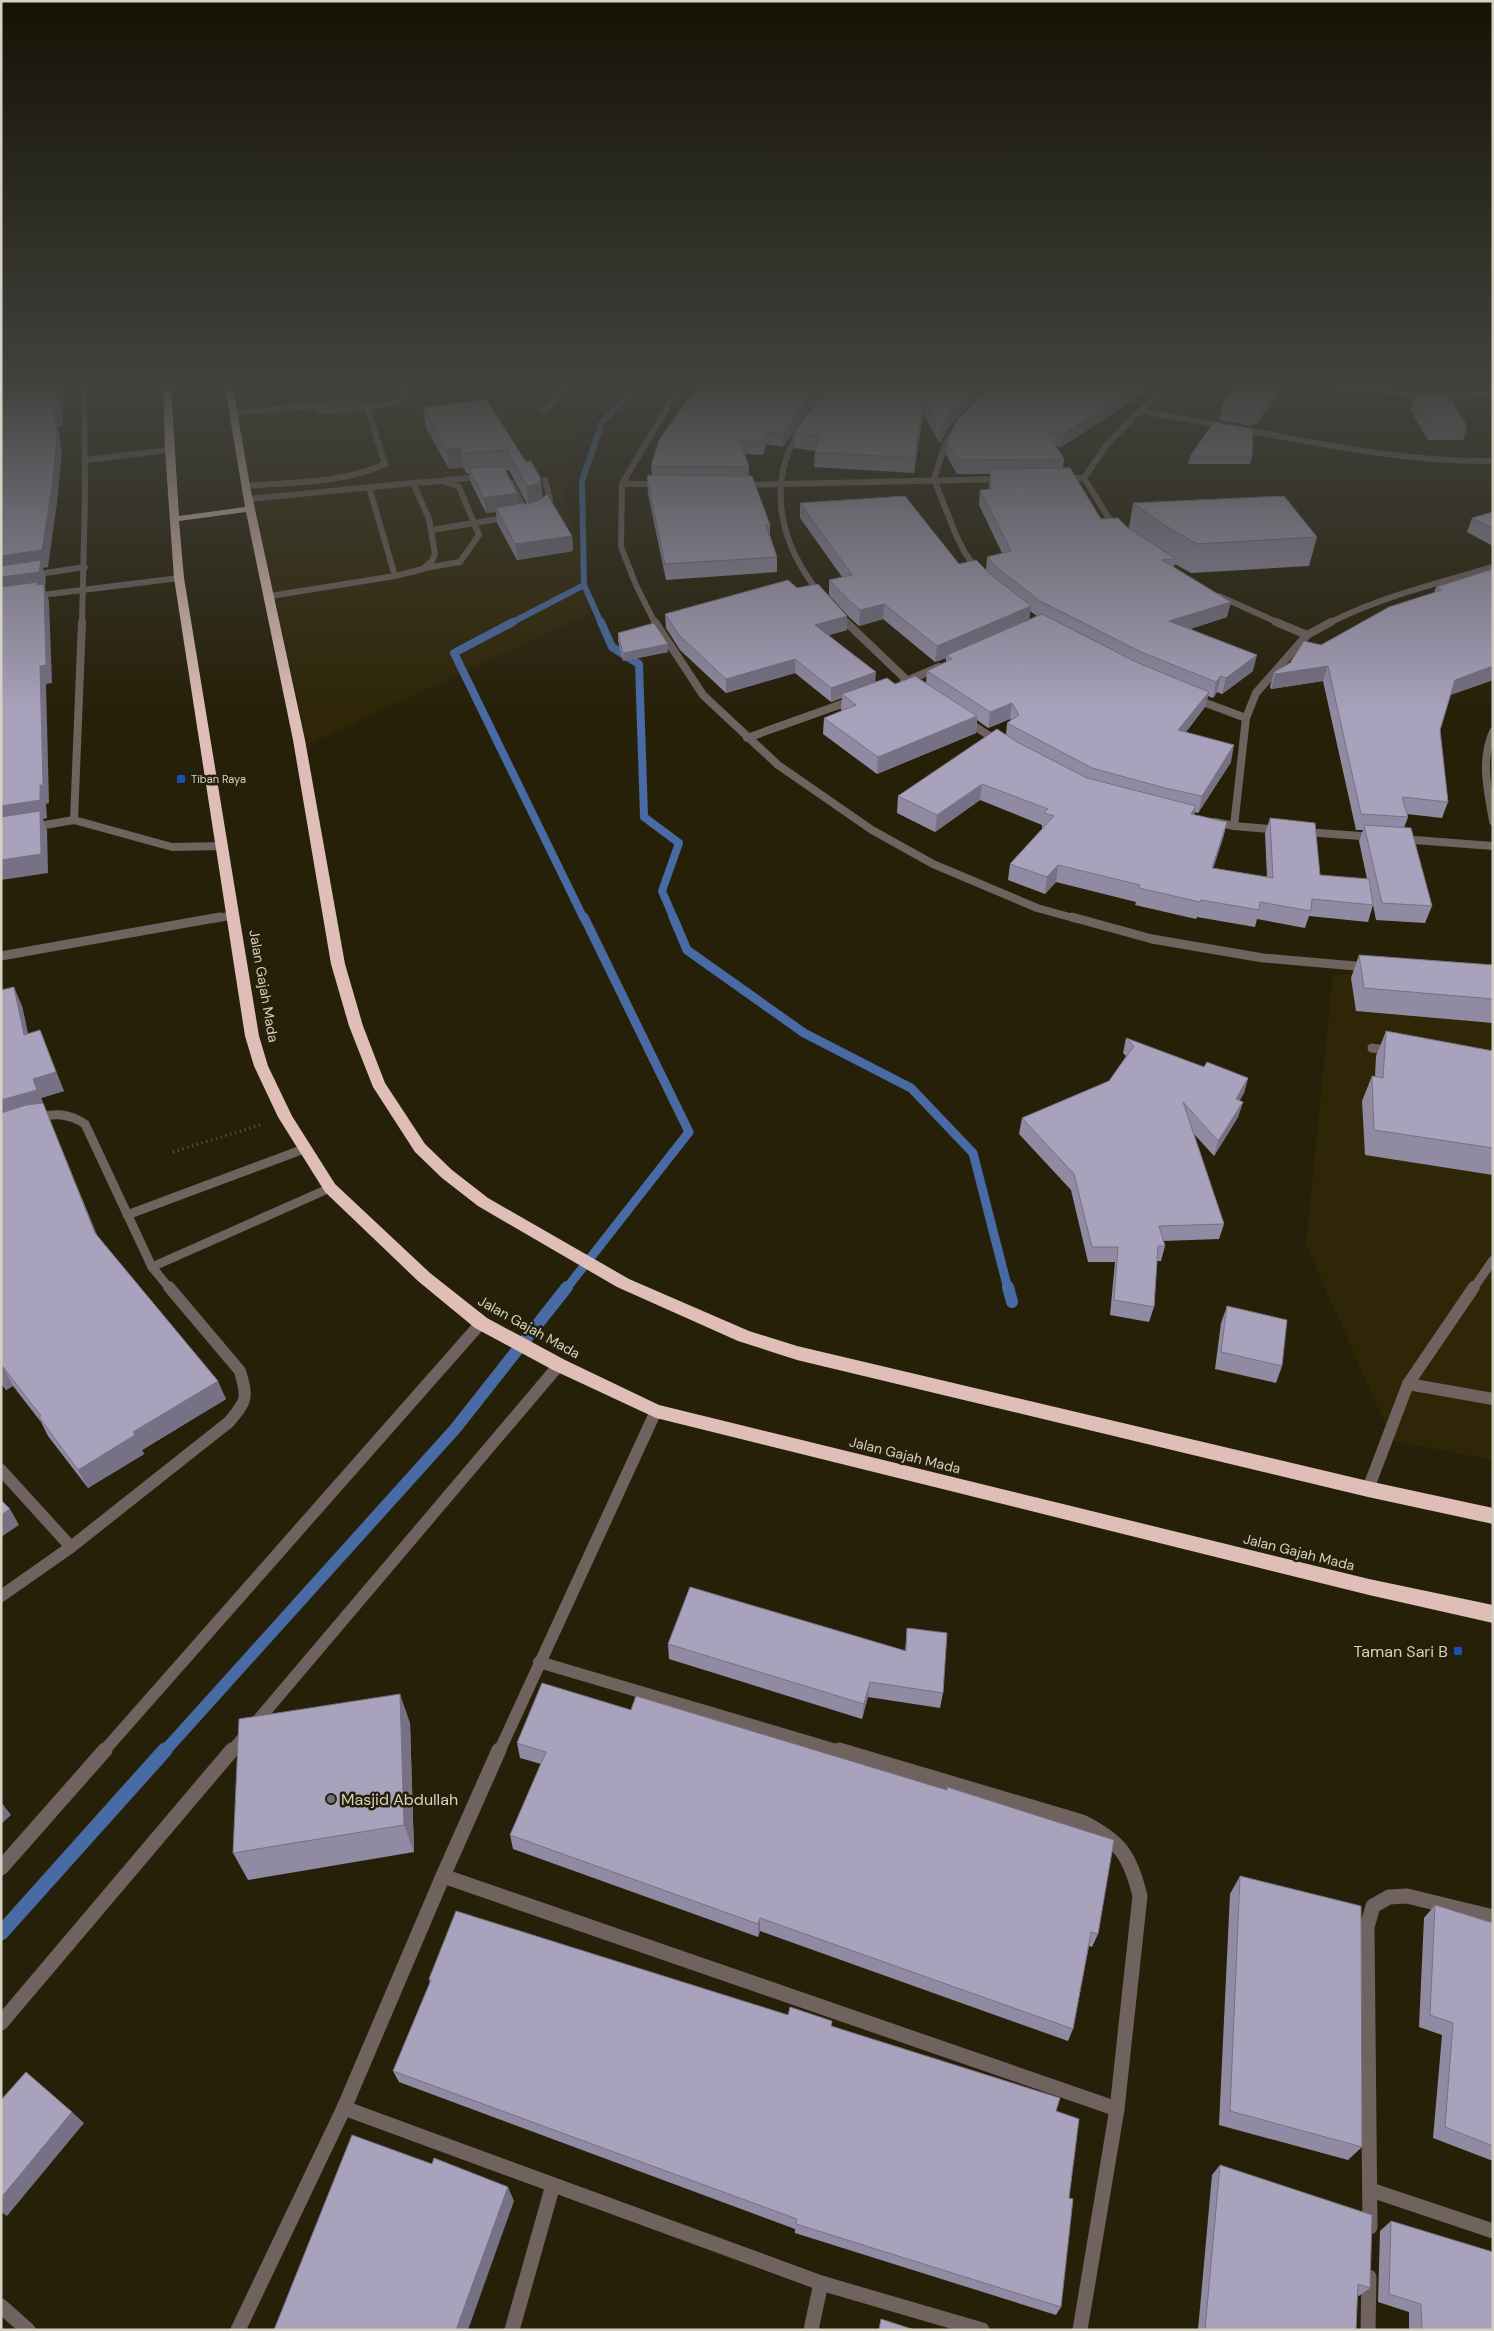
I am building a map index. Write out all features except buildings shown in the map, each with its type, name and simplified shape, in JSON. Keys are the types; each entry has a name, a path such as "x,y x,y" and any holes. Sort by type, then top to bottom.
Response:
{"highway":[{"name":"Jalan Gajah Mada","path":"174,496 179,578 224,846 252,1036 261,1066 284,1117 330,1188 424,1277 481,1323 555,1363 656,1411 1369,1587 1493,1614"},
{"path":"247,496 270,596 299,740 338,964 356,1026 378,1084 420,1148 447,1174 483,1202 623,1284 744,1336 797,1353 1368,1489 1493,1516"},
{"path":"176,519 249,504"}],"street":[{"path":"74,820 85,567 86,496"},
{"path":"249,504 300,496"},
{"path":"372,496 395,576"},
{"path":"418,496 432,530 435,554 432,561 423,569"},
{"path":"270,596 395,576 460,562 464,559 479,535 463,496"},
{"path":"518,496 527,514"},
{"path":"432,530 542,510 548,505 549,496"},
{"path":"622,496 621,547 636,585 658,629 703,695 778,766 872,830 932,864 1037,908 1152,939 1263,958 1373,967"},
{"path":"782,496 785,534 796,562 808,580 827,601"},
{"path":"941,496 965,553 985,580"},
{"path":"1095,496 1108,517 1120,531"},
{"path":"26,576 85,567"},
{"path":"1234,826 1246,718 1256,694 1307,635 1346,615 1407,592 1493,567"},
{"path":"29,597 179,578"},
{"path":"1214,593 1238,606 1307,635"},
{"path":"833,608 906,682 920,691"},
{"path":"897,685 950,662"},
{"path":"1185,695 1246,718"},
{"path":"747,738 859,698"},
{"path":"957,716 1010,748"},
{"path":"1493,732 1486,744 1485,758 1493,821"},
{"path":"20,829 74,820 172,847 224,846"},
{"path":"1206,820 1234,826 1381,838"},
{"path":"1390,838 1493,846"},
{"path":"1,956 234,915"},
{"path":"1372,1048 1400,1053"},
{"path":"1,1596 71,1547 229,1422 245,1402 245,1388 240,1371 152,1267 85,1124 63,1113 53,1112 27,1120"},
{"path":"127,1215 304,1149"},
{"path":"152,1267 330,1188"},
{"path":"1368,1489 1408,1384 1493,1260"},
{"path":"1,1868 481,1323"},
{"path":"1,2023 555,1363"},
{"path":"1408,1384 1493,1399"},
{"path":"238,2330 344,2108 443,1876 539,1662 656,1411"},
{"path":"1,1470 71,1547"},
{"path":"539,1662 1082,1822 1107,1834 1120,1845 1134,1868 1140,1896 1117,2109 1080,2330"},
{"path":"443,1876 1117,2109"},
{"path":"1370,2240 1367,1927 1373,1906 1389,1897 1407,1896 1493,1917"},
{"path":"344,2108 821,2283 982,2330"},
{"path":"512,2330 553,2185"},
{"path":"1371,2190 1493,2231"},
{"path":"1368,2330 1370,2260"},
{"path":"811,2330 821,2283"},
{"path":"1,2306 28,2330"}],"path":[{"path":"173,1152 284,1117"}],"shaded area":[{"path":"253,496 564,496 595,611 307,745"},
{"path":"1333,974 1493,979 1493,1460 1393,1441 1306,1245"}],"waterway":[{"path":"582,496 584,585"},
{"path":"511,623 584,585"},
{"path":"584,585 601,623"},
{"path":"513,622 454,653 584,919"},
{"path":"601,622 612,647 639,664 644,817 679,843 662,891 674,919"},
{"path":"566,1289 689,1132 584,917"},
{"path":"673,917 687,950 804,1033 911,1088 973,1153 1008,1289"},
{"path":"164,1752 455,1429 567,1287"},
{"path":"1008,1287 1012,1302"},
{"path":"1,1933 165,1750"}],"place":[{"name":"Tiban Raya","path":"181,779"},
{"name":"Taman Sari B","path":"1458,1651"},
{"name":"Masjid Abdullah","path":"331,1799"}]}
